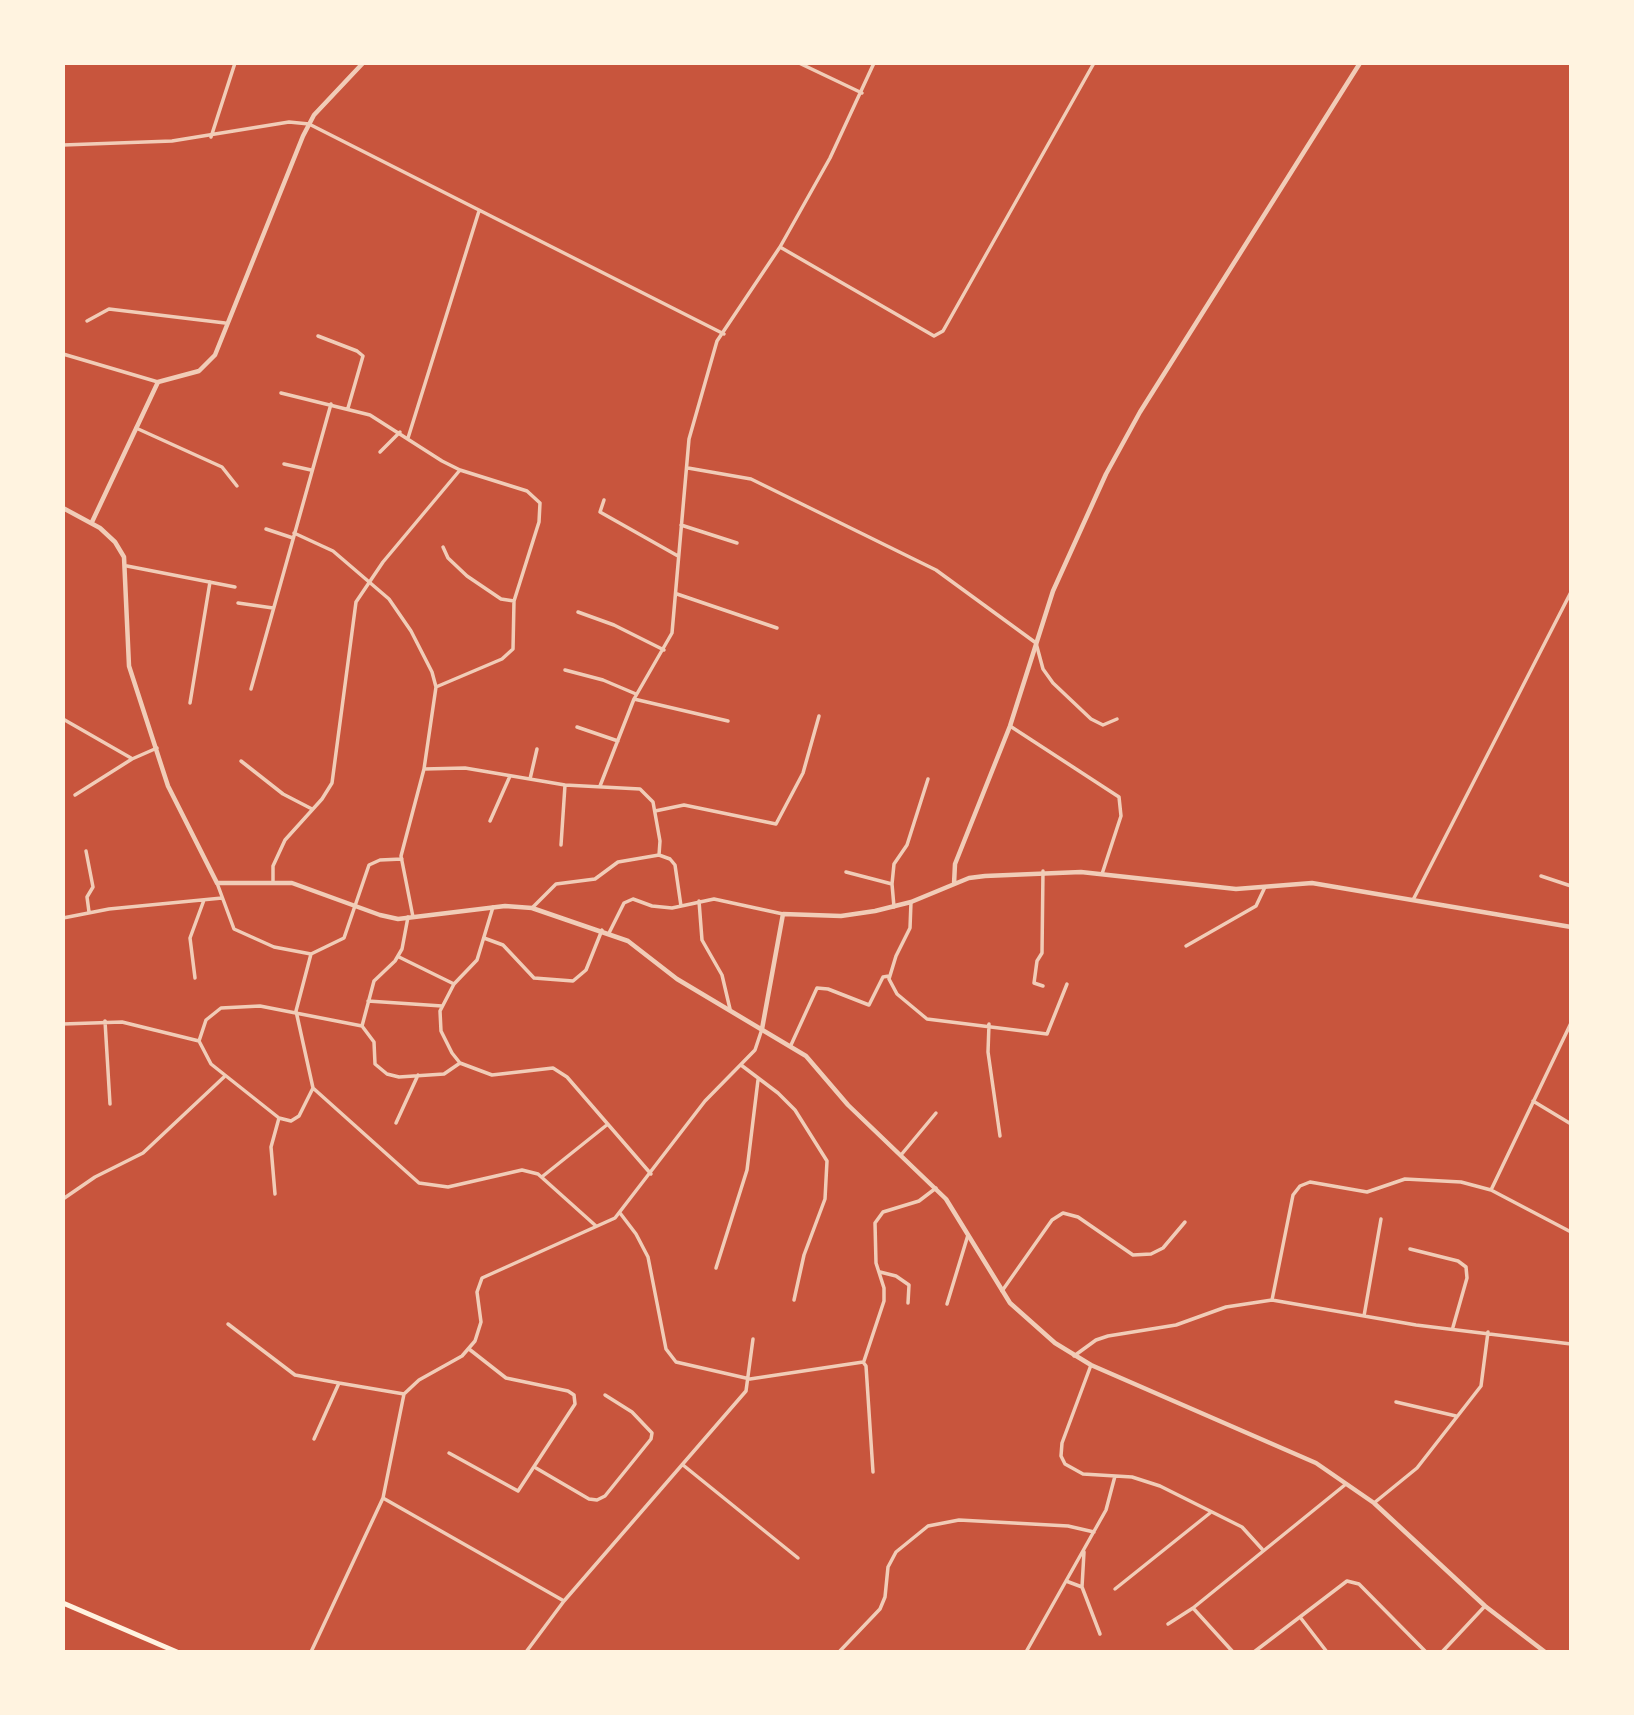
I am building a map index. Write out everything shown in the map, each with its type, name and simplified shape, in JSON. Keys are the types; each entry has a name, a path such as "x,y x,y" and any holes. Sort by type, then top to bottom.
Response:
{"main road":[{"path":"63,1603 177,1652"}],"street":[{"path":"211,136 235,63"},
{"path":"63,354 158,383 190,374 205,366 215,355 225,323 309,124 363,63"},
{"path":"799,63 862,93"},
{"path":"600,786 636,697 672,634 692,426 718,341 780,247 862,93 874,63"},
{"path":"780,247 934,336 943,331 1094,63"},
{"path":"954,884 954,864 1010,726 1058,580 1107,474 1140,412 1360,63"},
{"path":"63,145 211,136 289,122 309,124 724,334"},
{"path":"408,438 479,211"},
{"path":"87,321 108,309 225,323"},
{"path":"318,336 357,351 363,356 348,408"},
{"path":"92,522 158,383"},
{"path":"281,393 370,415 460,470 527,491 540,503 539,522 514,601 515,639 508,654 436,687"},
{"path":"251,689 331,404"},
{"path":"136,428 222,467 237,486"},
{"path":"380,452 400,432"},
{"path":"284,464 311,470"},
{"path":"688,468 751,479 936,570 1036,643 1043,669 1053,683 1091,719 1103,725 1117,719"},
{"path":"273,882 277,853 332,783 352,611 370,580 460,470"},
{"path":"604,500 600,512 678,556"},
{"path":"63,508 92,522 115,542 127,566 127,653 175,802 217,883 234,929 274,947 310,954 342,941 357,906 369,865 380,860 401,859"},
{"path":"681,525 737,542"},
{"path":"266,529 333,551 370,580 388,599 411,631 436,687 424,769 401,859 411,917 399,957 374,981 362,1026"},
{"path":"443,547 448,558 467,576 501,599 514,601"},
{"path":"127,566 235,587"},
{"path":"190,703 210,582"},
{"path":"1413,900 1571,592"},
{"path":"677,594 777,628"},
{"path":"238,603 273,608"},
{"path":"578,612 614,625 664,650"},
{"path":"565,670 603,680 636,697 728,721"},
{"path":"655,811 684,805 776,824 803,773 819,716"},
{"path":"63,719 132,759"},
{"path":"1010,726 1119,797 1121,816 1102,874"},
{"path":"577,727 618,741"},
{"path":"75,795 132,759 157,748"},
{"path":"530,779 537,750"},
{"path":"241,761 283,794 312,809"},
{"path":"424,769 465,768 565,785 640,789 651,798 655,811 659,855"},
{"path":"490,821 510,776"},
{"path":"894,907 894,864 907,845 928,779"},
{"path":"561,845 565,785"},
{"path":"86,852 93,887 87,897 89,912"},
{"path":"532,908 556,884 595,879 618,862 659,855 670,859 675,865 681,905"},
{"path":"609,933 629,899 662,907 714,900 783,914 841,916 894,907 954,884 985,876 1043,871 1102,874 1222,888 1312,883 1571,927"},
{"path":"1043,871 1042,953 1037,961 1034,983 1043,986"},
{"path":"846,872 892,884"},
{"path":"1541,876 1571,886"},
{"path":"217,883 273,882 309,888 389,918 494,908 532,908 602,930 632,943 677,979 806,1056 848,1104 954,1208 1002,1291 1015,1309 1035,1328 1091,1365 1316,1463 1374,1503 1485,1606 1545,1652"},
{"path":"1186,946 1256,906 1265,887"},
{"path":"63,918 89,912 222,898"},
{"path":"195,978 190,938 204,900"},
{"path":"699,901 702,940 722,975 730,1009"},
{"path":"911,902 910,928 889,976 897,994 927,1019 989,1024 1047,1034 1067,984"},
{"path":"494,908 477,960 454,984 442,1006 440,1031 460,1063 492,1075 553,1068 566,1077 651,1174"},
{"path":"311,1652 383,1498 404,1394 419,1380 454,1362 469,1349 480,1330 477,1292 485,1276 608,1222 620,1213 705,1101 755,1051 762,1029 783,914"},
{"path":"484,938 503,945 534,978 573,981 586,970 602,930"},
{"path":"310,954 296,1011 313,1088 419,1183 448,1187 522,1170 543,1176 596,1226"},
{"path":"399,957 454,984"},
{"path":"790,1045 817,989 823,988 869,1006 883,977 889,976"},
{"path":"368,1001 442,1006"},
{"path":"313,1088 299,1116 291,1121 279,1118 211,1064 199,1041 206,1020 221,1008 260,1006 362,1026 374,1042 377,1068 393,1076 447,1073 460,1063"},
{"path":"63,1024 105,1021 134,1024 199,1041"},
{"path":"105,1021 110,1104"},
{"path":"1491,1190 1571,1023"},
{"path":"989,1024 988,1052 1000,1136"},
{"path":"741,1065 778,1093 795,1110 827,1161 825,1199 801,1264 794,1300"},
{"path":"396,1123 418,1075"},
{"path":"63,1199 95,1177 143,1153 224,1077"},
{"path":"716,1268 747,1170 758,1080"},
{"path":"1533,1101 1571,1124"},
{"path":"901,1155 936,1114"},
{"path":"275,1194 271,1147 279,1118"},
{"path":"543,1176 608,1124"},
{"path":"1272,1300 1293,1195 1300,1186 1310,1182 1367,1192 1405,1179 1461,1182 1491,1190 1571,1231"},
{"path":"873,1472 863,1362 884,1301 876,1263 875,1223 878,1217 890,1209 919,1201 936,1188"},
{"path":"620,1213 636,1234 648,1257 666,1349 671,1358 684,1366 750,1379 863,1362"},
{"path":"1002,1291 1052,1220 1063,1213 1078,1217 1133,1255 1151,1254 1163,1248 1185,1222"},
{"path":"1364,1316 1381,1219"},
{"path":"947,1304 968,1234"},
{"path":"1410,1249 1458,1261 1466,1268 1467,1278 1453,1327"},
{"path":"880,1272 896,1276 909,1285 908,1303"},
{"path":"1074,1356 1096,1340 1108,1336 1175,1325 1226,1307 1272,1300 1364,1316 1571,1344"},
{"path":"228,1324 295,1375 404,1394"},
{"path":"1374,1503 1417,1468 1484,1377 1488,1332"},
{"path":"526,1652 564,1601 742,1396 750,1379 753,1339"},
{"path":"449,1453 518,1490 536,1468 573,1409 574,1395 562,1388 506,1378 469,1349"},
{"path":"1091,1365 1062,1443 1061,1456 1077,1472 1147,1481 1242,1527 1262,1549"},
{"path":"314,1439 339,1383"},
{"path":"536,1468 589,1499 597,1500 606,1496 651,1439 652,1433 632,1412 605,1395"},
{"path":"1396,1402 1456,1416"},
{"path":"683,1465 798,1558"},
{"path":"1026,1652 1094,1532 1112,1495 1115,1476"},
{"path":"1168,1624 1193,1608 1262,1549 1346,1484"},
{"path":"383,1498 564,1601"},
{"path":"1115,1589 1210,1513"},
{"path":"839,1652 880,1609 885,1597 888,1567 896,1552 928,1526 959,1520 1068,1525 1094,1532"},
{"path":"1084,1550 1082,1587 1100,1634"},
{"path":"1066,1581 1082,1587"},
{"path":"1254,1652 1347,1581 1359,1584 1426,1652"},
{"path":"1443,1652 1485,1606"},
{"path":"1193,1608 1233,1652"},
{"path":"1300,1617 1327,1652"}]}
